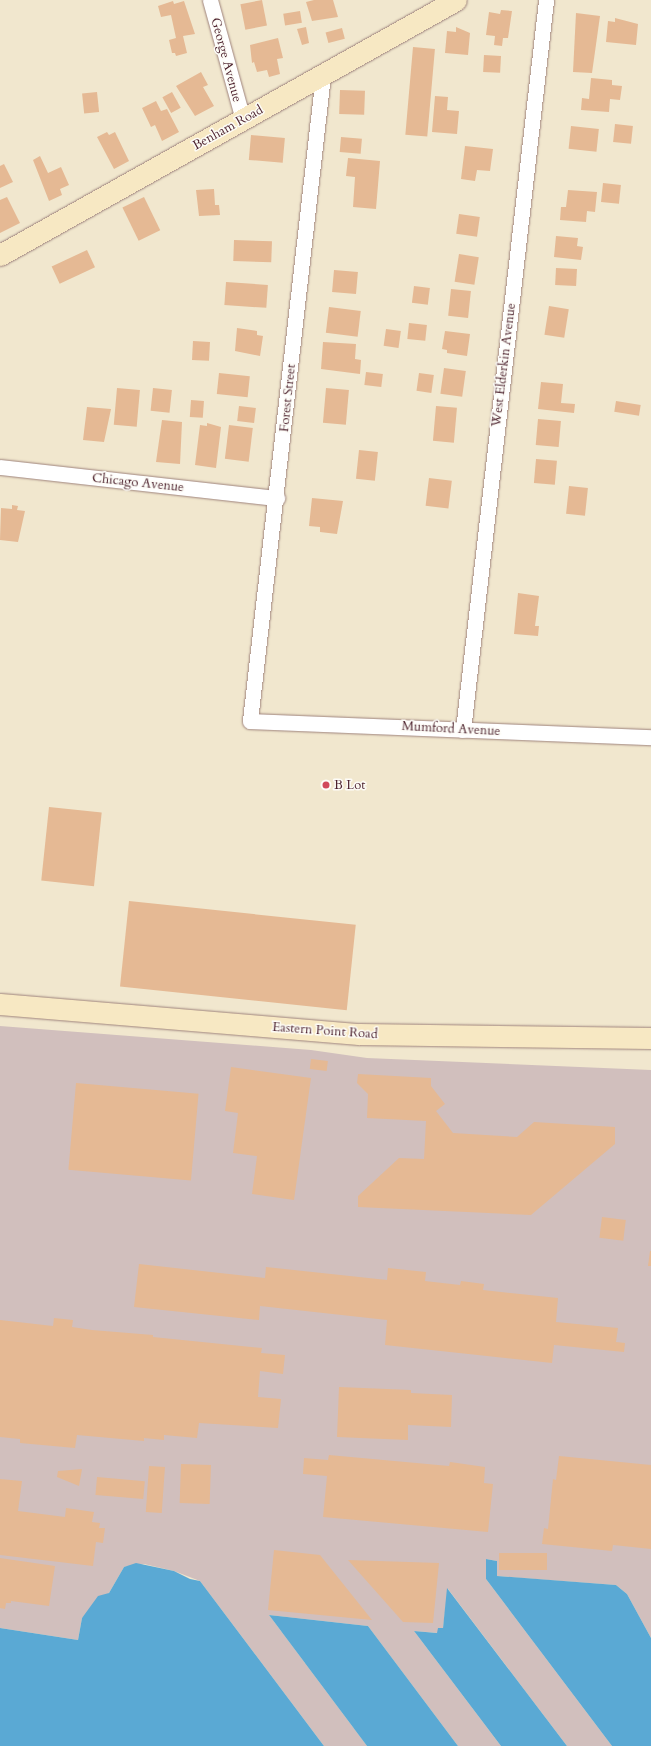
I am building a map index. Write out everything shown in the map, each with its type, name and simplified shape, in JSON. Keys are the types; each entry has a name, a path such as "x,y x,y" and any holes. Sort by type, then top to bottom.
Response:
{"main road":[{"name":"Benham Road","path":"0,255 456,0"},
{"name":"Eastern Point Road","path":"0,1004 359,1034 651,1038"}],"street":[{"name":"George Avenue","path":"210,0 243,120"},
{"name":"West Elderkin Avenue","path":"463,730 546,0"},
{"name":"Forest Street","path":"250,721 277,498 323,75"},
{"name":"Chicago Avenue","path":"0,467 277,498"},
{"name":"Mumford Avenue","path":"250,721 651,736"}],"shaded area":[{"path":"0,1026 311,1050 367,1058 651,1070 651,1638 627,1594 616,1585 496,1576 497,1561 486,1559 486,1579 612,1746 567,1746 448,1589 443,1628 438,1633 414,1631 501,1746 458,1746 368,1626 269,1615 367,1746 324,1746 200,1581 174,1571 144,1564 124,1567 109,1593 82,1618 78,1640 0,1628"}],"water":[{"path":"486,1559 497,1561 497,1576 616,1585 627,1594 651,1638 651,1746 612,1746 486,1579"},
{"path":"136,1563 174,1571 190,1579 200,1581 324,1746 0,1746 0,1628 78,1640 82,1618 98,1596 109,1593 124,1567"},
{"path":"447,1588 567,1746 501,1746 414,1631 437,1633 438,1628 443,1628"},
{"path":"269,1615 368,1626 458,1746 367,1746"}],"building":[{"path":"262,0 267,26 245,30 240,4"},
{"path":"314,0 333,0 338,17 312,21 306,2"},
{"path":"173,1 174,4 184,1 195,34 183,36 187,53 176,56 175,53 172,53 169,40 176,38 171,15 161,17 158,6"},
{"path":"501,10 512,11 508,38 503,38 502,46 494,45 495,36 486,35 489,12 500,14"},
{"path":"300,11 302,23 285,26 283,14"},
{"path":"576,13 600,16 592,73 573,72"},
{"path":"615,18 638,24 636,45 606,42 608,21 615,22"},
{"path":"306,27 309,43 302,45 297,29"},
{"path":"456,27 470,33 468,55 445,53 447,31 456,32"},
{"path":"342,28 345,39 328,43 326,32"},
{"path":"278,38 283,58 277,59 280,74 269,77 267,70 257,72 254,62 252,63 250,45"},
{"path":"413,47 435,49 427,137 405,135"},
{"path":"484,55 501,56 500,73 483,72"},
{"path":"201,72 208,85 203,87 214,106 195,116 176,86"},
{"path":"591,78 612,80 612,85 622,86 620,100 610,99 609,112 581,110 582,98 589,99"},
{"path":"340,90 365,91 364,115 339,114"},
{"path":"97,92 99,112 84,113 82,94"},
{"path":"172,92 181,108 171,113 162,97"},
{"path":"435,96 448,97 447,110 459,111 457,134 432,132"},
{"path":"156,101 161,111 167,109 179,132 162,141 155,125 151,127 142,108"},
{"path":"615,124 633,126 631,144 613,142"},
{"path":"571,126 599,129 596,152 569,149"},
{"path":"107,132 109,135 115,132 129,161 114,169 97,137"},
{"path":"251,135 285,138 283,163 249,160"},
{"path":"341,137 362,139 361,154 340,152"},
{"path":"465,146 493,149 490,171 477,170 475,181 461,179"},
{"path":"40,156 48,173 61,167 69,185 60,189 62,195 49,201 33,160"},
{"path":"348,158 380,161 376,209 353,207 355,177 346,176"},
{"path":"4,164 13,182 0,188 0,166"},
{"path":"603,183 621,185 619,204 601,202"},
{"path":"214,189 215,205 219,205 220,215 199,216 196,190"},
{"path":"568,190 597,192 595,212 587,211 586,222 560,220 561,207 566,207"},
{"path":"7,197 20,223 0,233 0,200"},
{"path":"144,197 160,230 139,241 122,208"},
{"path":"459,214 480,217 477,237 456,234"},
{"path":"556,236 578,238 577,246 583,247 581,260 554,257"},
{"path":"234,240 272,241 271,262 233,261"},
{"path":"87,250 95,267 60,284 52,266"},
{"path":"459,254 479,257 474,285 455,282"},
{"path":"556,268 577,269 576,286 555,285"},
{"path":"334,270 358,272 356,294 332,292"},
{"path":"226,282 268,285 266,308 224,305"},
{"path":"414,286 430,288 428,305 412,303"},
{"path":"451,289 471,291 468,318 448,316"},
{"path":"549,306 569,309 564,338 544,335"},
{"path":"329,307 361,311 358,337 326,333"},
{"path":"409,323 427,325 425,341 407,339"},
{"path":"237,328 257,331 257,335 263,336 260,356 235,351"},
{"path":"386,329 401,331 398,348 384,346"},
{"path":"445,331 470,334 467,356 447,353 447,350 442,349"},
{"path":"193,341 210,342 209,361 192,360"},
{"path":"323,342 356,344 355,359 361,360 360,374 321,369"},
{"path":"444,368 466,371 462,397 440,394"},
{"path":"366,372 383,374 381,387 364,385"},
{"path":"219,373 250,376 248,397 217,394"},
{"path":"419,373 434,375 431,393 416,391"},
{"path":"541,382 563,384 561,403 575,404 574,413 538,409"},
{"path":"117,388 140,390 137,427 114,425"},
{"path":"153,388 172,390 169,413 151,411"},
{"path":"326,388 349,390 346,425 323,423"},
{"path":"191,400 204,401 203,418 190,417"},
{"path":"616,401 641,405 639,416 614,412"},
{"path":"239,406 256,408 254,423 237,421"},
{"path":"436,406 457,408 454,443 433,441"},
{"path":"87,407 111,409 104,442 83,440"},
{"path":"538,419 561,421 559,447 536,445"},
{"path":"162,420 182,422 180,464 156,462"},
{"path":"207,423 221,427 216,468 195,465 200,425 207,426"},
{"path":"229,425 253,428 249,462 225,459"},
{"path":"359,450 378,452 375,481 356,479"},
{"path":"536,459 557,461 555,485 534,483"},
{"path":"429,478 452,481 448,509 426,506"},
{"path":"569,486 588,488 585,516 566,514"},
{"path":"312,498 343,501 337,534 320,532 320,527 309,526"},
{"path":"12,505 18,506 17,510 25,511 18,542 0,540 1,508 12,509"},
{"path":"518,593 539,596 535,626 539,626 538,636 514,634"},
{"path":"49,807 102,813 94,886 41,881"},
{"path":"129,901 356,925 347,1010 120,987"},
{"path":"311,1059 328,1061 327,1071 310,1069"},
{"path":"231,1067 311,1078 294,1200 252,1194 257,1156 233,1153 238,1113 225,1111"},
{"path":"358,1074 431,1078 431,1086 445,1104 436,1111 453,1133 517,1137 534,1122 615,1127 615,1144 531,1215 358,1207 358,1196 399,1158 424,1159 426,1121 367,1118 368,1094 357,1083"},
{"path":"76,1083 199,1094 191,1180 68,1170"},
{"path":"602,1217 626,1220 623,1241 599,1238"},
{"path":"650,1251 651,1266 648,1266"},
{"path":"139,1264 265,1278 266,1267 387,1280 388,1268 426,1272 425,1281 460,1285 461,1281 484,1284 483,1290 558,1298 556,1322 618,1328 616,1342 625,1343 624,1352 554,1345 552,1363 385,1345 387,1320 260,1306 259,1320 134,1307"},
{"path":"54,1318 73,1320 72,1327 262,1348 261,1353 285,1355 283,1374 260,1371 258,1397 281,1399 278,1428 199,1423 197,1438 164,1435 164,1440 144,1438 144,1441 77,1435 75,1448 20,1443 20,1439 0,1437 0,1320 53,1326"},
{"path":"339,1387 411,1390 411,1393 452,1395 451,1427 408,1425 408,1440 337,1437"},
{"path":"329,1455 449,1466 450,1462 485,1467 484,1483 493,1484 488,1532 323,1517 327,1476 303,1474 304,1458 328,1460"},
{"path":"559,1456 651,1465 651,1549 613,1545 612,1551 542,1544 544,1528 548,1529 553,1479 556,1480"},
{"path":"181,1464 211,1465 210,1504 180,1503"},
{"path":"149,1466 165,1467 162,1513 146,1512"},
{"path":"82,1469 79,1486 57,1477 58,1471"},
{"path":"97,1477 145,1481 143,1499 95,1495"},
{"path":"0,1479 22,1481 18,1511 65,1517 66,1508 94,1512 92,1522 100,1523 99,1528 105,1528 103,1543 96,1542 93,1566 0,1555"},
{"path":"274,1550 320,1555 372,1620 268,1610"},
{"path":"499,1553 547,1553 547,1570 499,1570"},
{"path":"0,1558 55,1566 49,1606 11,1601 11,1603 6,1603 5,1609 0,1608"},
{"path":"348,1560 439,1563 433,1623 403,1622"}],"place":[{"name":"B Lot","path":"326,785"}]}
